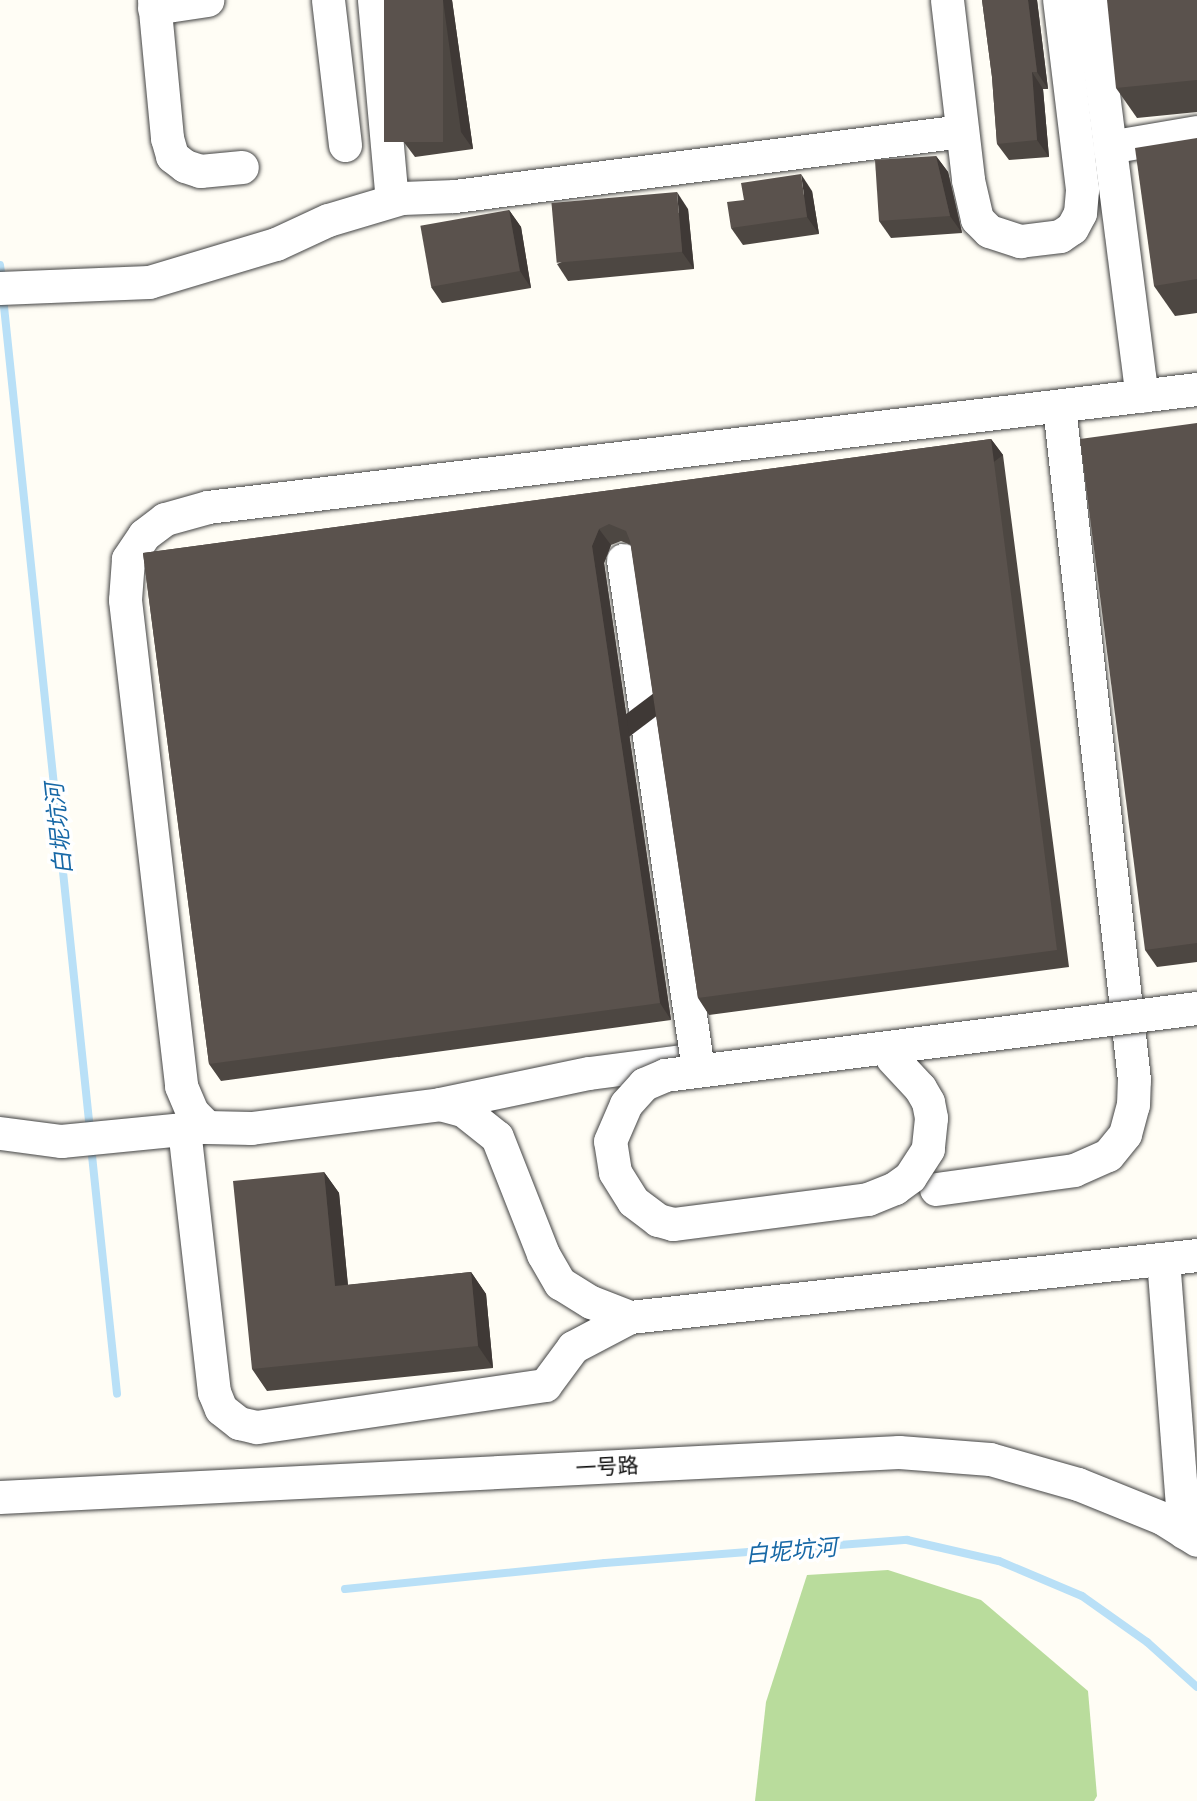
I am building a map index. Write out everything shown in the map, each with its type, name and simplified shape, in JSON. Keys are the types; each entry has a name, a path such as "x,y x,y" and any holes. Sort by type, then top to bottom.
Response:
{"street":[{"path":"207,0 154,4 167,138 173,156 185,166 200,171 242,167"},
{"path":"328,0 345,145"},
{"path":"374,0 392,200"},
{"path":"947,0 962,131 977,219 989,231 1020,241 1060,236 1072,228 1080,214 1082,189 1059,0"},
{"path":"1091,0 1142,396"},
{"path":"6,288 149,282 276,244 328,220 392,200 455,196 962,131"},
{"path":"1110,147 1197,132"},
{"path":"1197,389 208,507 165,519 144,535 128,559 125,600 181,1086 192,1112 195,1128 212,1382 220,1409 239,1423 257,1427 545,1385 573,1347 630,1317 1197,1255"},
{"path":"936,1189 1074,1170 1108,1155 1125,1133 1133,1105 1134,1080 1059,406"},
{"path":"623,560 698,1069"},
{"path":"0,1133 61,1141 195,1128 251,1128 440,1104 589,1073 854,1040 873,1043 892,1058 920,1088 931,1118 925,1156 910,1177 895,1188 868,1199 700,1223 673,1224 658,1220 633,1201 615,1172 610,1141 626,1104 644,1084 665,1074 698,1069 1197,1008"},
{"path":"440,1104 463,1110 497,1137 543,1254 560,1283 591,1302 630,1317"},
{"path":"1163,1259 1190,1536"},
{"name":"一号路","path":"0,1497 899,1452 990,1459 1078,1484 1162,1518 1190,1536"}],"green space":[{"path":"888,1570 981,1600 1088,1691 1097,1796 1094,1801 755,1801 766,1702 807,1575"}],"building":[{"path":"384,0 443,0 443,142 384,142"},
{"path":"982,0 1028,0 1037,72 1032,72 1037,140 997,144"},
{"path":"1107,0 1197,0 1197,80 1116,88"},
{"path":"1197,138 1197,279 1154,286 1135,148"},
{"path":"936,156 950,216 879,221 875,160"},
{"path":"801,174 807,217 731,228 727,202 744,200 741,183"},
{"path":"677,192 682,252 557,263 551,203"},
{"path":"509,210 520,271 431,287 420,226"},
{"path":"1197,423 1197,943 1145,950 1080,439"},
{"path":"991,439 1057,950 698,998 630,541 626,531 609,524 599,529 592,546 660,1003 209,1064 143,553"},
{"path":"324,1172 335,1286 471,1272 478,1346 252,1369 233,1181"}],"waterway":[{"name":"白坭坑河","path":"0,265 2,280"},
{"name":"白坭坑河","path":"3,297 90,1130"},
{"name":"白坭坑河","path":"91,1146 117,1394"},
{"name":"白坭坑河","path":"345,1589 605,1563 907,1540 999,1561 1082,1596 1147,1642 1197,1687"}]}
